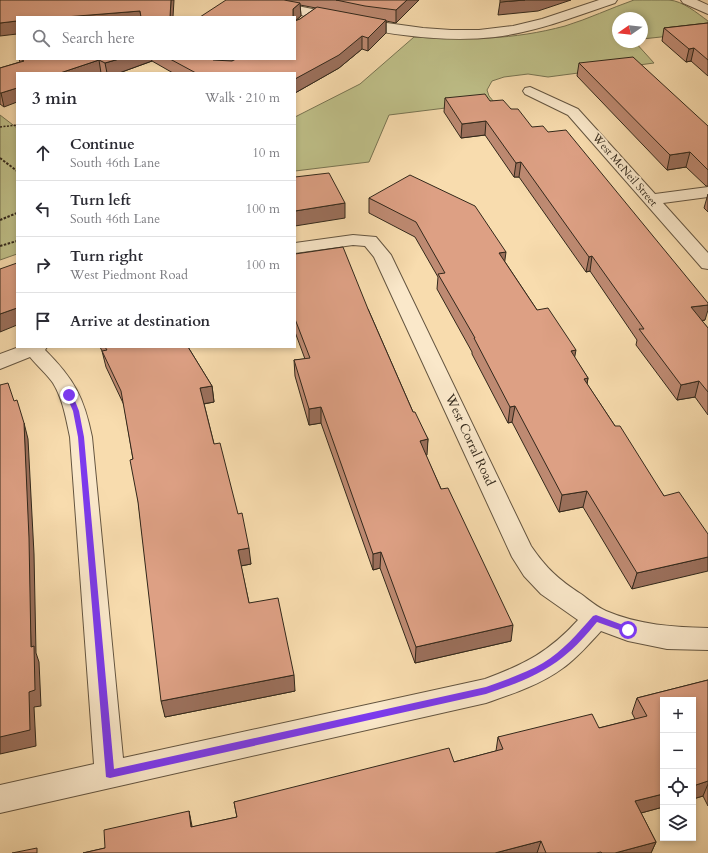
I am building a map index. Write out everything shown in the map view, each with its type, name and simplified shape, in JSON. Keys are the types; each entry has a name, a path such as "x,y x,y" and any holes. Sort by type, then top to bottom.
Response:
{"street":[{"path":"252,0 315,13 424,32 480,34 539,24 611,0"},
{"path":"687,0 708,10"},
{"path":"300,24 315,13"},
{"name":"West McNeil Street","path":"530,92 574,112 708,264"},
{"path":"651,200 708,192"},
{"name":"West Corral Road","path":"296,248 352,240 370,241 382,255 521,550 533,569 550,587 596,618 628,630 666,638 708,639"},
{"path":"0,362 35,348 61,380 76,411 81,437 110,774"},
{"path":"0,799 486,691 517,679 546,665 561,655 577,640 596,618"}],"path":[{"path":"0,127 16,125"},
{"path":"0,158 16,170"},
{"path":"0,220 16,213"},
{"path":"0,246 16,241"}],"green space":[{"path":"634,0 669,0 690,8 708,21 708,32 648,38 648,12 612,12 612,48 640,48 654,63 548,77 528,74 504,77 492,81 487,90 489,96 494,102 389,115 369,162 296,171 296,116 360,84 414,37 453,39 490,38 546,31 565,26"},
{"path":"0,115 16,127 16,254 0,260"}],"building":[{"path":"0,0 171,0 170,16 141,16 140,11 78,16 16,16 16,21 0,23"},
{"path":"226,0 284,0 300,3 293,9 293,16 202,16"},
{"path":"336,0 407,0 396,10"},
{"path":"500,0 525,0 500,2"},
{"path":"317,7 386,20 368,38 362,36 339,55 296,78 296,72 194,72 172,60 296,60 296,21"},
{"path":"708,23 708,60 694,48 689,49 664,28"},
{"path":"633,57 708,126 708,170 690,152 670,155 579,63"},
{"path":"22,60 99,60 63,72 16,72 16,88 0,93 0,68 24,61"},
{"path":"99,60 116,60 105,63"},
{"path":"485,94 490,101 503,100 511,109 518,109 532,127 543,126 548,132 566,130 708,303 708,305 691,307 708,328 708,392 699,381 681,385 639,329 644,329 592,256 589,257 521,162 516,163 486,121 462,124 445,98"},
{"path":"329,173 345,203 296,211 296,177"},
{"path":"410,175 475,206 506,252 499,253 537,310 548,308 576,350 571,351 588,378 584,379 615,426 620,426 664,496 679,492 708,534 708,557 637,573 587,491 562,495 515,406 510,407 475,338 438,274 445,273 416,222 369,198"},
{"path":"343,247 413,412 415,412 428,439 420,441 441,489 448,488 513,625 416,647 381,552 373,554 321,407 309,409 294,360 310,358 296,322 296,254"},
{"path":"16,263 16,308 0,314 0,269"},
{"path":"106,348 189,348 212,386 200,388 214,444 220,443 238,514 242,513 249,548 238,550 249,603 278,598 294,675 161,701 138,502 130,460 133,459 121,391 102,351 107,350"},
{"path":"8,383 14,401 17,400 24,423 29,538 31,647 34,646 35,690 29,692 30,730 0,737 0,385"},
{"path":"708,680 708,781 696,785 696,697 660,697 660,795 635,801 656,842 615,853 546,853 541,841 495,853 83,853 105,848 104,830 189,811 191,827 237,817 234,802 449,748 454,762 503,749 498,737 592,714 599,728 647,716 637,698"},
{"path":"37,848 37,853 12,853"}],"route":[{"path":"69,395 76,411 81,437 110,774 486,691 517,679 546,665 561,655 577,640 596,618 628,630"}]}
